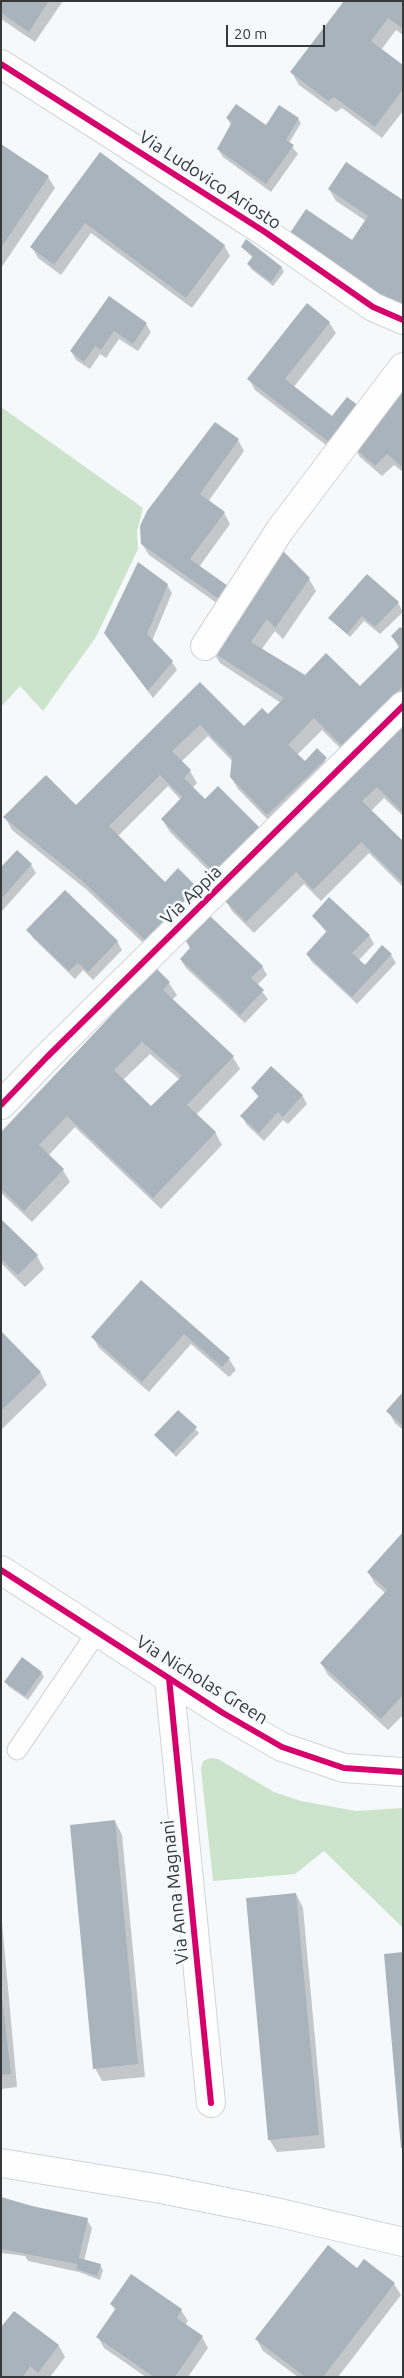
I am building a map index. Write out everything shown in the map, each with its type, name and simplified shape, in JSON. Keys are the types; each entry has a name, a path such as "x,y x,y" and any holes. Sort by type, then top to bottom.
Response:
{"street":[{"name":"Via Ludovico Ariosto","path":"1,64 265,232 373,307 403,320"},
{"path":"205,646 280,530 403,366"},
{"name":"Via Appia","path":"1,1105 403,706"},
{"name":"Via Nicholas Green","path":"1,1570 282,1748 344,1768 403,1772"},
{"name":"Via Anna Magnani","path":"169,1678 211,2103"},
{"path":"1,2163 161,2189 276,2212 403,2242"}],"lane":[{"path":"17,1750 97,1632"}],"green space":[{"path":"1,407 143,508 137,531 138,549 96,637 43,711 20,686 1,707"},
{"path":"211,1758 218,1759 274,1792 301,1801 356,1811 403,1808 403,1928 324,1851 295,1874 213,1881 201,1769 203,1761"}],"building":[{"path":"1,1 49,1 29,32 1,13"},
{"path":"344,1 403,1 403,29 388,18 371,41 403,65 403,89 375,127 334,97 328,101 290,72"},
{"path":"236,104 266,125 279,105 299,118 286,140 294,145 266,184 217,149 232,122 226,118"},
{"path":"1,144 49,176 1,248"},
{"path":"100,152 225,245 186,298 85,223 54,265 30,247"},
{"path":"346,162 403,200 403,313 288,236 306,209 352,240 368,216 328,189"},
{"path":"246,239 282,267 271,282 247,264 253,256 241,247"},
{"path":"109,296 147,323 133,344 114,331 101,350 95,346 84,362 70,351"},
{"path":"307,303 330,322 285,379 332,416 347,397 363,409 334,446 247,379"},
{"path":"394,388 403,391 403,468 387,454 375,466 352,446"},
{"path":"215,422 239,439 200,494 225,512 190,559 235,591 226,604 141,544 140,526 147,511"},
{"path":"278,546 310,578 275,628 267,619 251,642 305,675 326,653 360,686 400,646 391,636 400,627 403,629 403,686 342,746 314,718 288,745 305,761 317,748 327,758 267,815 230,777 232,757 200,725 172,751 191,770 184,778 205,799 218,786 264,832 241,856 236,851 215,873 161,819 182,797 160,775 109,826 165,882 178,868 202,892 150,945 79,878 3,817 46,775 76,805 200,682 244,726 262,708 268,714 284,698 211,651"},
{"path":"138,562 168,584 147,634 173,661 148,691 104,633"},
{"path":"367,574 399,602 375,627 362,616 347,634 328,618"},
{"path":"403,720 403,813 377,787 362,801 403,841 403,883 361,842 313,890 296,872 246,922 223,899"},
{"path":"17,850 32,864 1,899 1,867"},
{"path":"65,890 118,941 88,972 78,963 69,971 26,930"},
{"path":"329,897 370,935 352,953 365,965 382,945 392,954 352,997 306,954 327,931 312,916"},
{"path":"210,916 263,966 251,978 264,990 240,1015 180,959 190,948 186,941"},
{"path":"156,968 170,982 163,990 234,1056 187,1105 216,1132 153,1198 67,1116 39,1145 64,1169 24,1211 1,1189 1,1132","holes":["142,1042 182,1076 151,1106 114,1070"]},
{"path":"271,1066 303,1095 283,1117 278,1112 259,1133 240,1116 259,1096 251,1088"},
{"path":"1,1219 38,1255 18,1275 1,1259"},
{"path":"141,1280 230,1358 222,1367 184,1334 142,1382 91,1337"},
{"path":"1,1331 41,1372 1,1411"},
{"path":"403,1392 403,1426 386,1411"},
{"path":"178,1410 197,1427 173,1453 154,1435"},
{"path":"403,1532 403,1695 381,1719 320,1663 387,1590 367,1572"},
{"path":"22,1657 42,1672 25,1696 4,1682"},
{"path":"115,1820 138,2064 93,2069 70,1825"},
{"path":"296,1893 319,2135 268,2140 246,1898"},
{"path":"403,1952 403,2148 401,2148 384,1954"},
{"path":"1,1987 11,2074 1,2075"},
{"path":"1,2197 88,2218 79,2258 101,2264 97,2276 76,2269 77,2264 1,2249"},
{"path":"328,2245 357,2268 364,2259 395,2283 323,2377 305,2377 255,2339"},
{"path":"131,2274 182,2309 177,2318 203,2336 175,2377 154,2377 96,2337 116,2308 110,2304"},
{"path":"14,2311 59,2345 38,2373 30,2366 23,2377 1,2377 1,2327"}],"cycle path":[{"path":"1,64 265,232 373,307 403,320"},
{"path":"1,1105 47,1057 403,706"},
{"path":"1,1570 223,1713 282,1747 344,1768 403,1772"},
{"path":"169,1678 211,2103"}]}
